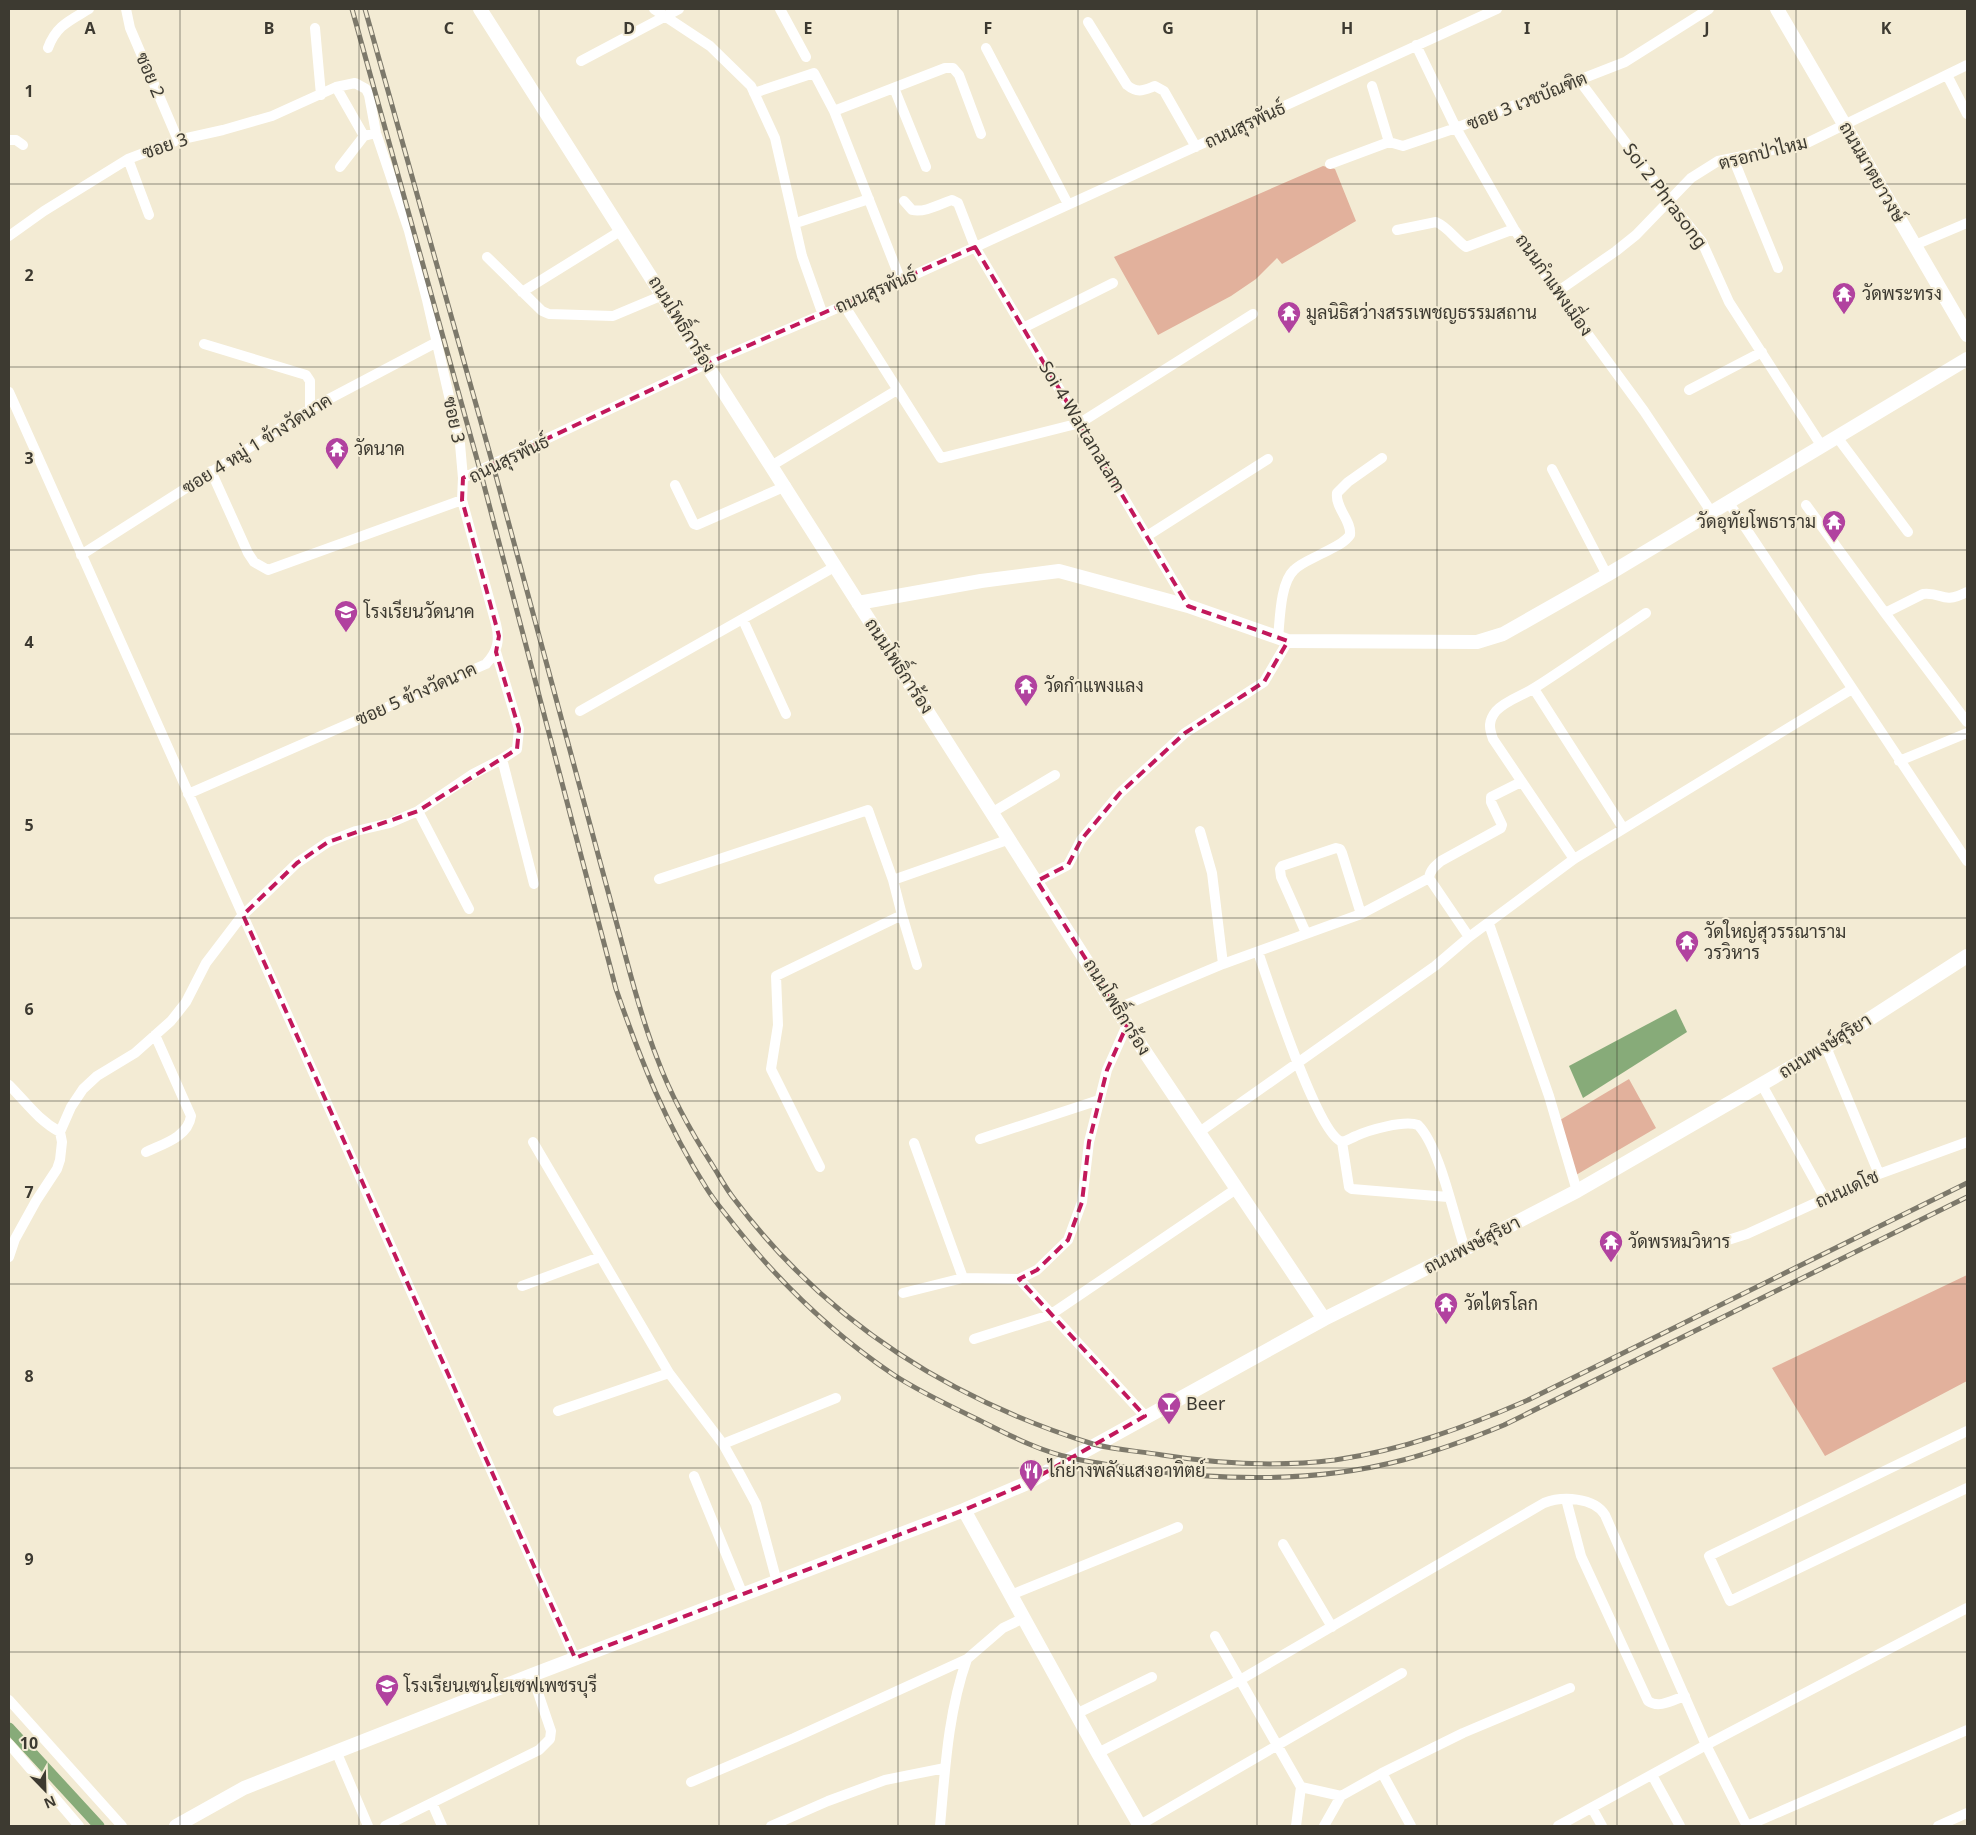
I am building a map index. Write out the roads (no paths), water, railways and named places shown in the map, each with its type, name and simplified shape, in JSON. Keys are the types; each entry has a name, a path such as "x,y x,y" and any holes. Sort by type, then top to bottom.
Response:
{"street":[{"path":"48,48 52,35 61,26 89,9"},
{"name":"ซอย 2","path":"126,9 130,28 178,140"},
{"name":"ถนนโพธิ์การ้อง","path":"480,9 786,486 858,603 1118,1008 1127,1025 1324,1319"},
{"path":"654,9 710,46 751,86 775,138 796,223 802,256 823,315"},
{"path":"581,61 679,9"},
{"path":"780,9 806,57"},
{"name":"ถนนสุรพันธ์","path":"212,471 248,553 254,562 268,570 462,500 463,478 706,364 901,281 1497,9"},
{"name":"ซอย 3 เวชบัณฑิต","path":"1389,142 1404,146 1456,128 1625,62 1709,9"},
{"name":"ถนนมาตยาวงษ์","path":"1776,9 1967,335"},
{"path":"1088,22 1127,85 1141,92 1155,86 1164,91 1196,147"},
{"path":"315,28 321,95"},
{"name":"ถนนกำแพงเมี่อง","path":"1416,45 1456,128 1514,229 1557,292 1644,411 1712,513"},
{"path":"986,48 1068,204"},
{"name":"ตรอกป่าไหม","path":"1557,292 1636,235 1691,178 1718,161 1807,144 1967,65"},
{"path":"834,111 945,68 953,68 959,75 981,134"},
{"path":"754,93 814,73 834,111 901,281"},
{"path":"1947,76 1967,114"},
{"name":"Soi 2 Phrasong","path":"1579,80 1668,201 1702,242 1729,302 1821,445"},
{"name":"ซอย 3","path":"9,236 44,211 128,159 178,140 257,120 321,95 336,87 355,83 366,89 369,95 376,133 409,230 460,444 463,478"},
{"path":"1330,164 1389,142 1372,86"},
{"path":"336,87 364,136"},
{"path":"894,88 926,167"},
{"path":"340,167 364,136 376,133"},
{"path":"9,140 16,140 23,145"},
{"path":"1733,158 1778,268"},
{"path":"128,159 149,214"},
{"path":"796,223 869,200"},
{"name":"Soi 4 Wattanatam","path":"904,201 912,210 916,211 926,210 954,200 958,203 975,247 1188,606"},
{"path":"1397,230 1436,222 1446,228 1466,247 1514,229"},
{"path":"1915,246 1967,223"},
{"path":"522,292 622,230"},
{"path":"487,257 542,311 559,315 612,316 663,295"},
{"path":"1023,328 1113,283"},
{"path":"844,305 941,458 1080,423 1253,314"},
{"name":"ซอย 4 หมู่ 1 ข้างวัดนาค","path":"81,555 310,409 437,342"},
{"path":"204,344 306,375 310,381 310,409"},
{"path":"1689,390 1762,352"},
{"path":"858,603 981,581 1058,571 1188,606 1283,639 1477,642 1503,634 1607,575 1967,359"},
{"path":"772,466 897,390"},
{"path":"9,392 575,1658"},
{"path":"1837,437 1908,532"},
{"path":"1037,881 1068,865 1081,840 1120,793 1185,733 1264,682 1283,639 1282,604 1288,577 1308,560 1339,544 1350,535 1350,529 1336,493 1382,458"},
{"path":"1147,536 1268,459"},
{"path":"1552,469 1607,575"},
{"path":"675,485 694,524 697,525 786,486"},
{"name":"ซอย 5 ข้างวัดนาค","path":"188,794 486,664 496,652 499,636 462,500"},
{"path":"1729,503 1967,861"},
{"path":"1806,504 1885,614 1967,722"},
{"path":"580,711 836,566"},
{"path":"1885,614 1923,594 1948,599 1957,598 1967,592"},
{"path":"1574,859 1493,739 1489,721 1503,705 1534,689 1646,614"},
{"path":"743,620 786,714"},
{"path":"9,1257 16,1239 36,1201 57,1169 62,1142 60,1132 71,1106 97,1076 135,1053 171,1021 186,1002 206,963 243,915 297,863 328,842 356,831 390,823 418,812 473,774 517,749 519,729 496,652"},
{"path":"1534,689 1623,828"},
{"path":"1198,1133 1435,966 1469,937 1574,859 1852,689"},
{"path":"1899,761 1967,733"},
{"path":"502,759 534,884"},
{"path":"993,812 1055,775"},
{"path":"1118,1008 1224,964 1361,914 1429,878 1434,867 1441,861 1501,828 1502,825 1491,802 1491,797 1521,782"},
{"path":"659,878 868,810 893,880 917,965"},
{"path":"418,812 469,909"},
{"path":"1200,831 1212,873 1224,964"},
{"path":"893,880 1010,839"},
{"path":"1306,933 1281,877 1280,869 1282,866 1336,848 1340,849 1361,914"},
{"path":"1429,878 1469,937"},
{"path":"820,1167 771,1069 778,1026 776,976 902,915"},
{"path":"1489,924 1549,1096 1577,1192"},
{"path":"1258,952 1298,1063 1321,1118 1335,1138 1342,1142"},
{"name":"ถนนพงษ์สุริยา","path":"176,1826 244,1788 575,1658 964,1510 1025,1484 1324,1319 1465,1250 1577,1192 1826,1047 1967,956"},
{"path":"903,1293 963,1278 1019,1279 1037,1270 1068,1240 1082,1202 1089,1142 1107,1070 1127,1025"},
{"path":"146,1152 184,1132 190,1124 191,1116 155,1035"},
{"path":"1826,1047 1879,1174"},
{"path":"9,1085 32,1112 46,1124 60,1132"},
{"path":"1762,1085 1825,1199"},
{"path":"980,1139 1099,1100"},
{"path":"1342,1142 1363,1133 1386,1127 1408,1123 1418,1126 1428,1140 1437,1161 1465,1250"},
{"path":"533,1142 669,1373 723,1444 756,1504 777,1582"},
{"path":"1342,1142 1349,1187 1352,1189 1448,1197"},
{"name":"ถนนเดโช","path":"1728,1240 1747,1234 1879,1174 1967,1142"},
{"path":"914,1143 963,1278"},
{"path":"974,1339 1050,1315 1236,1190"},
{"path":"522,1286 600,1257"},
{"path":"1019,1279 1050,1315 1146,1416"},
{"path":"558,1411 669,1373"},
{"path":"723,1444 836,1398"},
{"path":"1967,1431 1709,1556 1730,1601 1967,1488"},
{"path":"694,1476 742,1595"},
{"path":"1566,1499 1581,1556 1648,1701 1653,1705 1658,1705 1685,1696"},
{"path":"1098,1753 1240,1680 1544,1503 1552,1500 1566,1499 1583,1501 1603,1512 1706,1745 1747,1826 1967,1730"},
{"path":"964,1510 1140,1826 1277,1744 1402,1673"},
{"path":"1012,1595 1178,1527"},
{"path":"1283,1544 1332,1627"},
{"path":"1558,1826 1706,1745 1967,1608"},
{"path":"691,1782 794,1738 967,1659 1002,1628 1024,1618"},
{"path":"1215,1636 1301,1787 1296,1826"},
{"path":"940,1826 945,1768 956,1698 967,1659"},
{"path":"385,1826 539,1750 550,1738 551,1731 532,1675"},
{"path":"1076,1714 1152,1677"},
{"path":"1324,1826 1342,1796 1382,1773 1463,1733 1570,1688"},
{"path":"9,1700 122,1826"},
{"path":"9,1744 79,1826"},
{"path":"336,1751 368,1826"},
{"path":"770,1826 828,1801 885,1780 945,1768"},
{"path":"1382,1773 1411,1826"},
{"path":"1652,1775 1680,1826"},
{"path":"1301,1787 1342,1796"},
{"path":"432,1803 442,1826"},
{"path":"1592,1808 1602,1826"},
{"path":"1938,1826 1967,1814"}],"waterway":[{"path":"9,1728 99,1826"}],"railway":[{"path":"352,9 480,470 616,989 635,1042 679,1141 717,1203 789,1287 829,1325 871,1359 894,1375 946,1404 1024,1442 1072,1458 1145,1470 1209,1476 1307,1476 1339,1472 1403,1460 1454,1444 1504,1425 1967,1197"},
{"path":"365,9 493,465 633,983 652,1046 682,1114 732,1196 771,1243 809,1283 850,1319 940,1379 989,1404 1040,1426 1093,1444 1183,1458 1227,1462 1270,1464 1335,1460 1410,1444 1528,1400 1967,1183"}],"place":[{"name":"วัดพระทรง","path":"1844,315"},
{"name":"มูลนิธิสว่างสรรเพชญธรรมสถาน","path":"1289,334"},
{"name":"วัดนาค","path":"337,470"},
{"name":"วัดอุทัยโพธาราม","path":"1834,543"},
{"name":"โรงเรียนวัดนาค","path":"346,633"},
{"name":"วัดกำแพงแลง","path":"1026,707"},
{"name":"วัดใหญ่สุวรรณาราม วรวิหาร","path":"1687,963"},
{"name":"วัดพรหมวิหาร","path":"1611,1263"},
{"name":"วัดไตรโลก","path":"1446,1325"},
{"name":"Beer","path":"1169,1425"},
{"name":"ไก่ย่างพลังแสงอาทิตย์","path":"1031,1492"},
{"name":"โรงเรียนเซนโยเซฟเพชรบุรี","path":"387,1707"}]}
